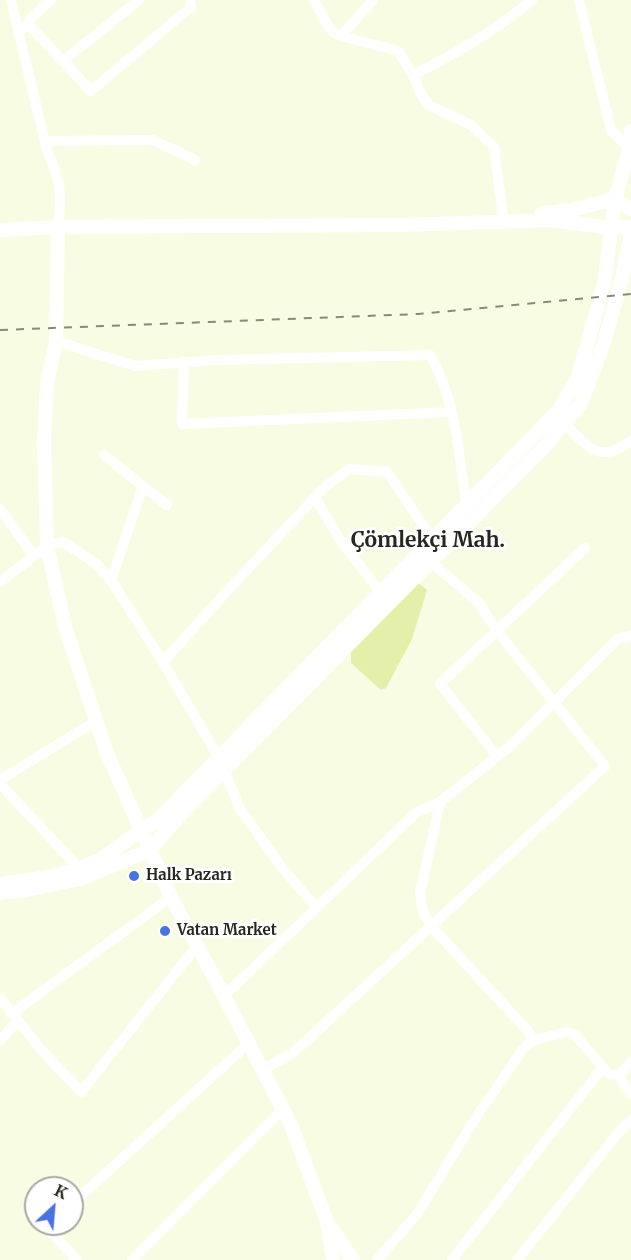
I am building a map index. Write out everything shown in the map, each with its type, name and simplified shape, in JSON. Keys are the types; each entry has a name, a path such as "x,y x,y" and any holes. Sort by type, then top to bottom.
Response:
{"main road":[{"path":"0,893 80,879 150,850 221,764 381,593 559,410 578,377 604,284 615,199 631,131"},
{"path":"362,224 381,218 503,216 571,210 615,199 631,209"},
{"path":"0,230 58,227 402,225 552,220 611,228 631,227"},
{"path":"58,227 56,341 47,383 44,441 47,546 65,626 106,751 171,897 291,1125 327,1221 333,1260"},
{"path":"0,884 60,875 98,860 141,829 157,822 221,764 430,561 564,423 580,405 603,346 622,279 631,233"},
{"path":"327,1221 353,1260"}],"street":[{"path":"11,0 45,141 56,171 62,200 58,227"},
{"path":"20,36 31,18 51,0"},
{"path":"63,61 139,0"},
{"path":"28,24 91,91 191,8 190,0"},
{"path":"314,0 333,32 398,51 429,105 471,125 494,147 503,216"},
{"path":"341,36 373,0"},
{"path":"413,75 456,53 511,18 532,0"},
{"path":"579,0 611,130 628,148"},
{"path":"45,141 153,140 195,160"},
{"path":"56,341 135,366 184,362 430,356 441,374 451,412 467,506"},
{"path":"184,362 182,424 451,412"},
{"path":"564,423 584,444 608,454 618,451 631,441"},
{"path":"104,454 167,505"},
{"path":"163,662 326,486 349,469 387,472 433,540"},
{"path":"111,581 143,486"},
{"path":"315,498 341,541 381,593"},
{"path":"0,509 34,556"},
{"path":"0,582 47,546 63,542 97,564 111,581 163,662 221,764 240,809 283,869 316,907"},
{"path":"497,756 440,684 585,548"},
{"path":"262,1070 293,1053 605,766 497,631 479,603 430,561"},
{"path":"224,996 417,812 440,802 497,756 620,638 631,636"},
{"path":"0,780 96,721"},
{"path":"0,784 79,867"},
{"path":"440,802 420,893 423,912 431,926 521,1023 533,1040"},
{"path":"0,1041 14,1017 171,897"},
{"path":"0,998 81,1092 197,946"},
{"path":"377,1260 418,1213 473,1122 523,1049 533,1040 568,1032 576,1036 609,1074 620,1076"},
{"path":"84,1193 249,1043"},
{"path":"620,1076 631,1062"},
{"path":"452,1260 603,1067"},
{"path":"620,1076 631,1094"},
{"path":"132,1260 282,1110"},
{"path":"517,1260 631,1120"},
{"path":"54,1236 77,1260"}],"green space":[{"path":"417,582 427,590 412,639 386,688 381,690 351,663 351,649"}],"railway":[{"path":"0,330 418,314 631,294"}],"place":[{"name":"Halk Pazarı","path":"134,876"},
{"name":"Vatan Market","path":"165,931"}],"district":[{"name":"Çömlekçi Mah.","path":"428,541"}]}
